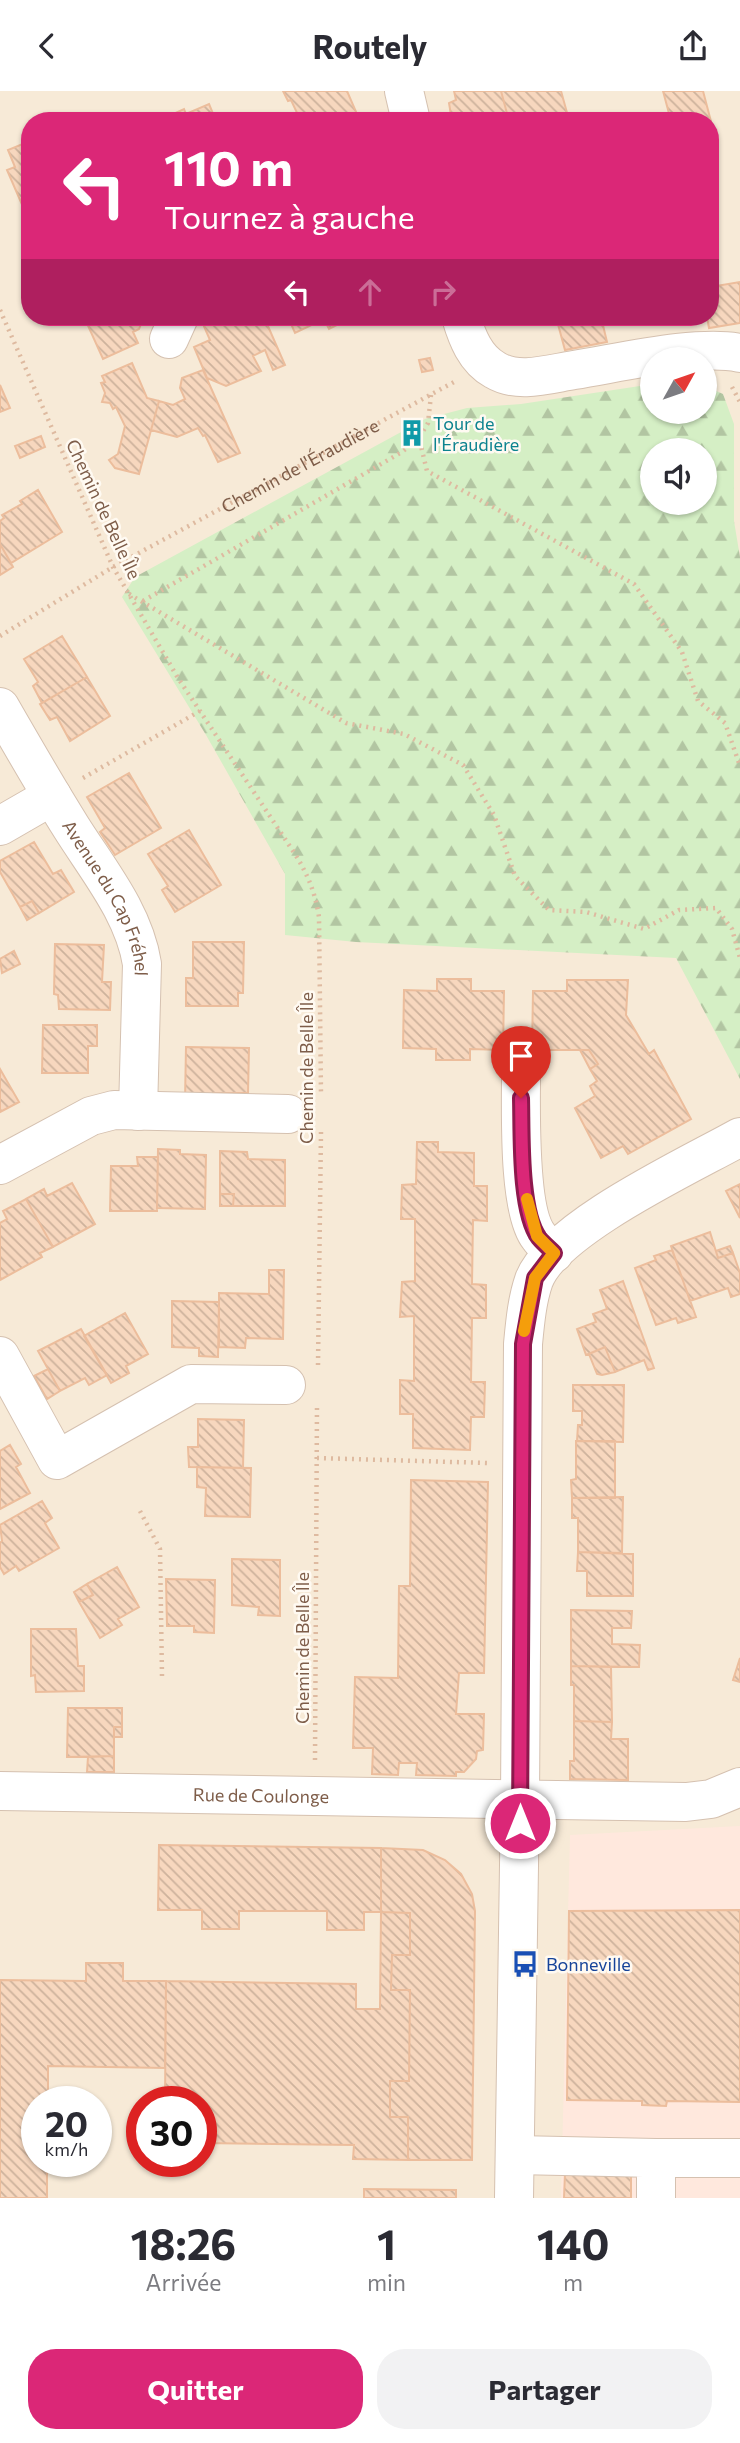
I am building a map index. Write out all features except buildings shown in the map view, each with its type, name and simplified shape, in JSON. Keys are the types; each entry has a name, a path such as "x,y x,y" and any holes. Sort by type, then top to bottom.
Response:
{"street":[{"path":"404,91 409,112"},
{"path":"464,326 470,344 485,363 507,376 523,377 674,354 717,351 735,368"},
{"name":"Avenue du Cap Fréhel","path":"0,707 125,913 139,944 142,964 138,1111"},
{"path":"0,826 52,796"},
{"path":"520,1077 522,1162 528,1207 537,1236 554,1253"},
{"path":"0,1164 91,1116 114,1110 310,1116"},
{"path":"514,2198 520,1799 521,1464 523,1344 527,1313 535,1278 554,1253 588,1223 740,1137"},
{"path":"0,1356 57,1460 191,1384 307,1385"},
{"name":"Rue de Coulonge","path":"0,1791 686,1802 711,1799 740,1787"},
{"path":"516,2155 740,2158"},
{"path":"656,2158 656,2198"}],"path":[{"name":"Chemin de Belle Île","path":"0,310 113,567 200,711 295,854 315,893 319,916 310,1116 307,1385 317,1458 314,1795"},
{"name":"Chemin de l'Éraudière","path":"0,636 113,567 485,363"},
{"path":"735,368 740,402"},
{"path":"143,602 402,452 419,438 428,423 431,395"},
{"path":"419,438 427,471 634,584 682,652 698,701 725,723 740,766"},
{"path":"128,594 346,723 404,734 463,765 494,815 515,876 549,910 586,912 644,929 679,911 716,908 732,929 740,958"},
{"path":"52,796 200,711"},
{"path":"317,1458 521,1464"},
{"path":"140,1511 160,1549 162,1677"}],"shaded area":[{"path":"0,91 740,91 740,2198 0,2198"},
{"path":"740,1826 740,2198 561,2198 570,1835"}],"green space":[{"path":"640,386 640,424 717,424 718,392 723,394 734,424 734,521 740,557 740,1079 676,958 356,942 285,935 285,874 206,735 122,597 135,577 425,419 467,408 521,404"}],"slow traffic":[{"path":"524,1331 535,1278 554,1253 537,1236 527,1199"}],"place":[{"name":"Tour de l'Éraudière","path":"412,433"},
{"name":"Bonneville","path":"525,1964"}],"route":[{"path":"520,1823 523,1344 535,1278 554,1253 537,1236 528,1207 522,1162 521,1098"}]}
